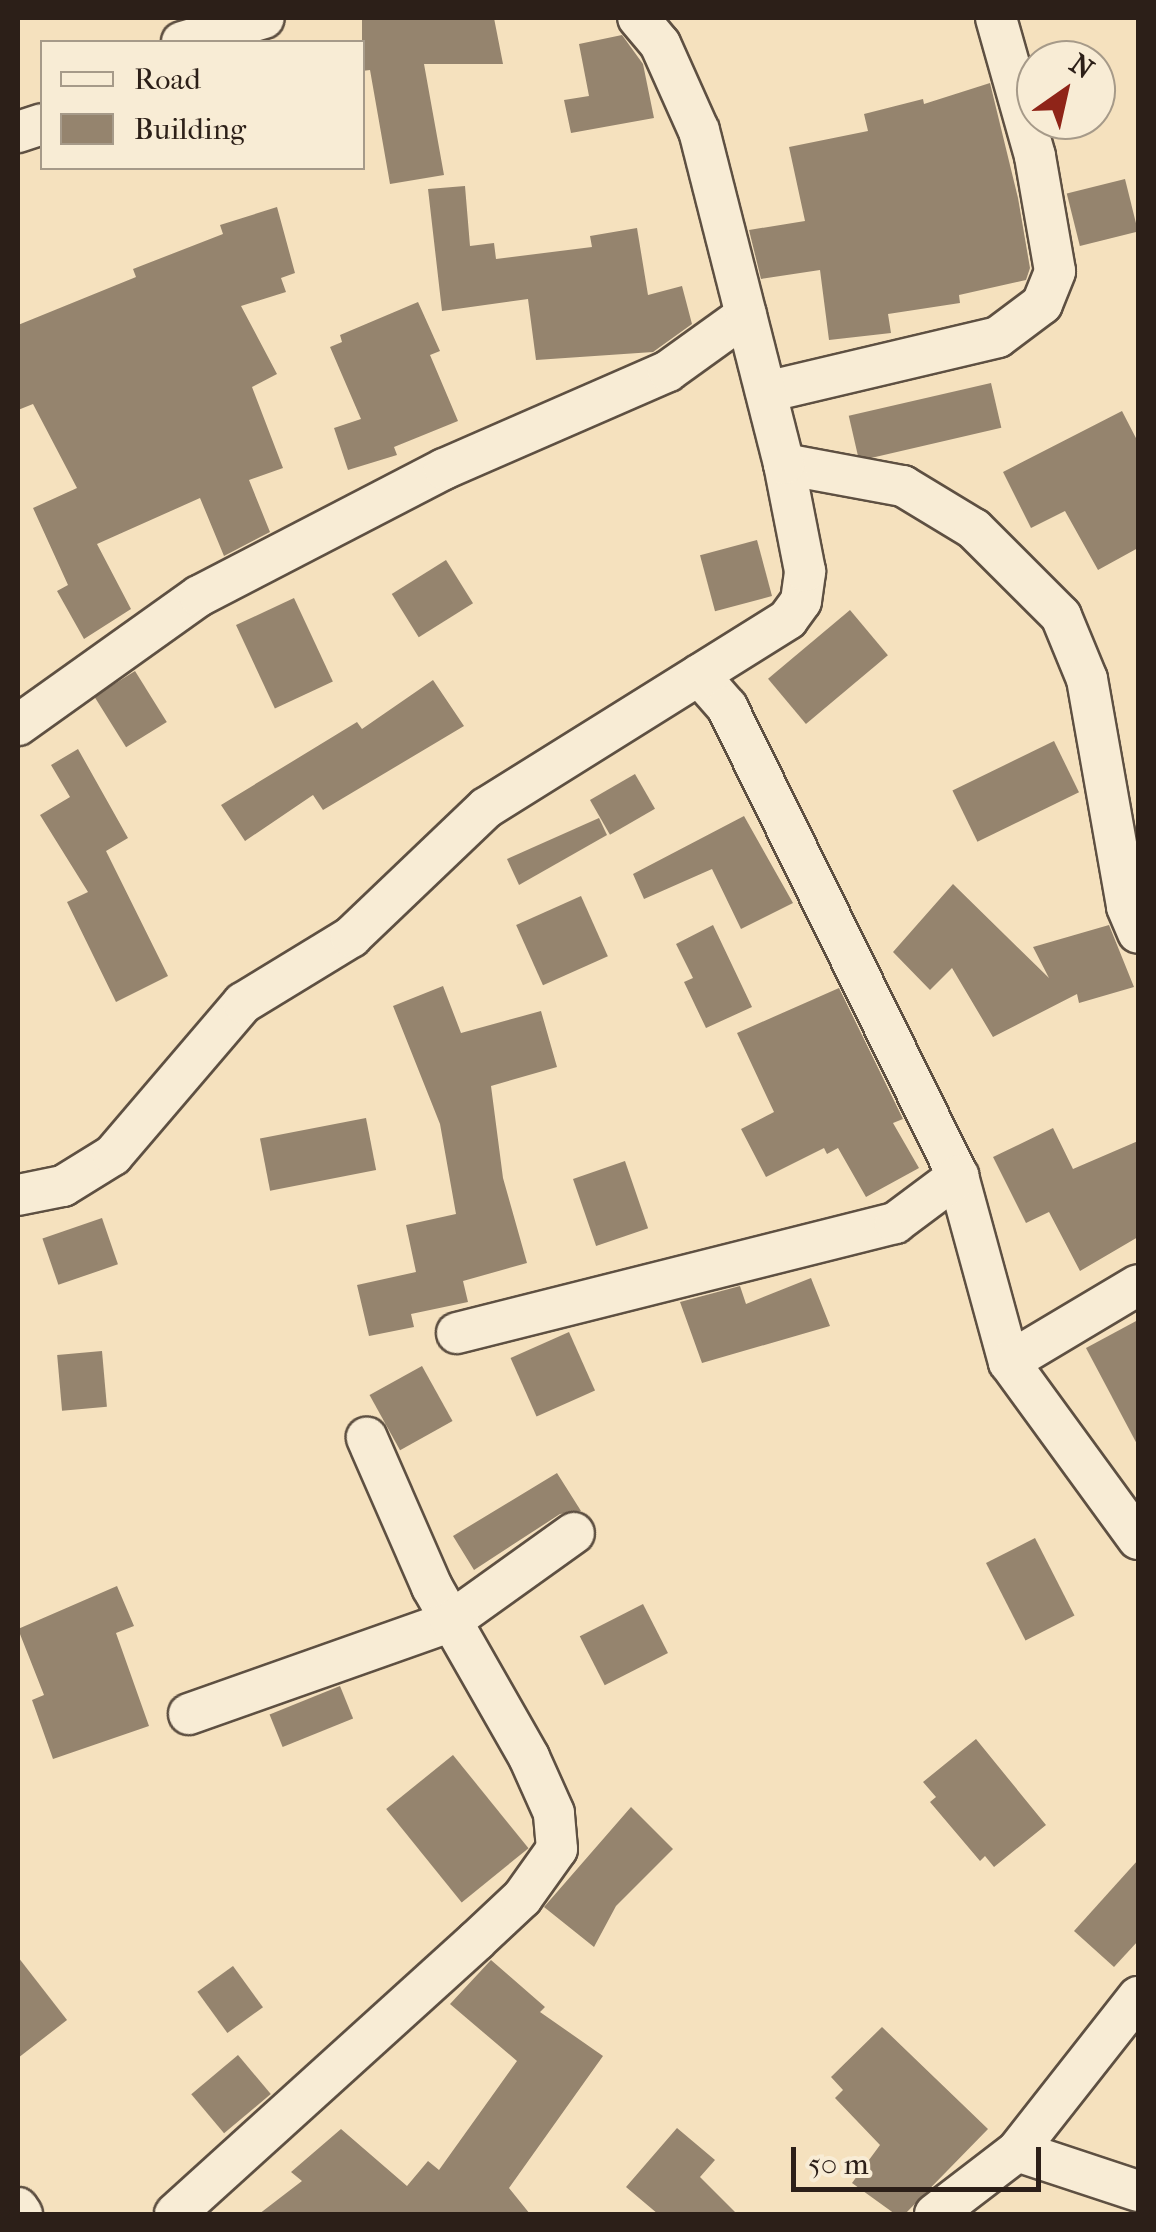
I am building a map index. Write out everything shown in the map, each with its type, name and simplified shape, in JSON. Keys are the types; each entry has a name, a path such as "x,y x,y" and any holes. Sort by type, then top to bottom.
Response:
{"street":[{"path":"189,40 264,18"},
{"path":"18,1196 64,1186 113,1155 243,1004 351,936 486,808 788,619 801,601 806,571 784,464 699,130 660,44 638,18"},
{"path":"766,392 998,338 1042,304 1055,271 1034,156 996,18"},
{"path":"18,725 199,596 444,469 668,371 746,315"},
{"path":"784,464 903,486 974,529 1060,616 1088,679 1128,907 1138,933"},
{"path":"699,676 727,708 958,1176 1009,1362 1138,1540"},
{"path":"457,1334 895,1223 958,1176"},
{"path":"1009,1362 1138,1285"},
{"path":"176,2214 522,1898 557,1849 554,1813 529,1757 451,1621 367,1438"},
{"path":"190,1714 451,1621 574,1533"},
{"path":"935,2214 1017,2151 1138,1998"},
{"path":"1017,2151 1138,2190"},
{"path":"18,2208 22,2214"}],"building":[{"path":"362,18 494,18 503,64 424,64 444,175 390,184 362,40"},
{"path":"622,35 643,64 654,118 571,133 564,100 589,96 579,44"},
{"path":"990,83 1018,198 1030,268 1026,280 959,295 960,303 888,314 891,333 829,340 820,270 761,279 749,230 805,221 789,147 868,131 864,114 923,99 924,104"},
{"path":"1125,179 1138,231 1080,246 1067,194"},
{"path":"465,186 470,246 494,243 496,259 592,247 590,236 637,228 648,295 682,286 692,324 653,352 536,360 528,299 442,311 428,189"},
{"path":"277,207 295,273 281,278 286,292 241,306 277,374 252,387 283,468 249,480 270,532 224,556 200,498 97,544 131,609 84,639 57,591 68,585 33,508 77,488 33,404 18,410 18,325 136,277 133,269 223,234 220,225"},
{"path":"418,302 440,351 430,355 458,421 394,447 397,455 348,470 334,428 361,419 330,347 342,342 340,335"},
{"path":"991,383 1001,428 859,461 849,416"},
{"path":"1122,411 1138,442 1138,548 1098,570 1065,511 1031,528 1003,472"},
{"path":"757,540 772,596 715,611 700,555"},
{"path":"446,560 473,603 419,637 392,594"},
{"path":"294,598 333,681 275,708 236,625"},
{"path":"850,610 888,655 806,724 768,679"},
{"path":"135,671 167,722 126,747 94,696"},
{"path":"433,680 464,726 323,810 313,795 245,841 221,805 357,722 362,729"},
{"path":"1054,741 1079,792 977,842 952,791"},
{"path":"78,749 128,838 106,851 168,976 116,1002 67,902 88,892 40,815 70,797 51,765"},
{"path":"635,774 655,809 610,835 590,800"},
{"path":"744,816 793,903 741,929 712,869 644,899 633,874"},
{"path":"599,818 607,835 519,885 507,859"},
{"path":"953,884 1049,978 1033,947 1109,925 1134,987 1079,1003 1077,994 993,1037 952,968 930,990 893,952"},
{"path":"581,896 608,956 543,985 516,925"},
{"path":"713,925 752,1007 706,1028 684,982 693,978 676,944"},
{"path":"443,986 461,1033 541,1011 557,1067 491,1086 503,1178 527,1263 463,1281 468,1302 411,1314 414,1327 369,1336 357,1285 416,1272 406,1225 456,1214 440,1124 393,1006"},
{"path":"839,988 903,1119 893,1123 919,1168 866,1197 838,1148 827,1154 824,1148 766,1177 741,1129 774,1112 737,1033"},
{"path":"366,1118 376,1170 270,1191 260,1139"},
{"path":"1053,1128 1073,1169 1138,1141 1138,1237 1080,1271 1049,1212 1026,1223 993,1157"},
{"path":"625,1161 648,1228 596,1246 573,1179"},
{"path":"102,1218 118,1264 58,1285 42,1239"},
{"path":"811,1278 830,1326 702,1363 680,1302 740,1286 746,1304"},
{"path":"1138,1320 1138,1446 1086,1348"},
{"path":"569,1332 595,1390 537,1416 511,1358"},
{"path":"102,1351 107,1407 62,1411 57,1355"},
{"path":"422,1366 453,1421 400,1450 370,1395"},
{"path":"557,1473 581,1511 560,1514 474,1570 453,1536"},
{"path":"1035,1538 1074,1616 1025,1640 986,1563"},
{"path":"117,1586 134,1626 116,1633 149,1726 53,1759 32,1700 44,1695 18,1629"},
{"path":"643,1604 668,1653 605,1685 580,1636"},
{"path":"340,1686 353,1718 283,1747 270,1714"},
{"path":"976,1739 1046,1825 994,1867 985,1856 980,1861 930,1802 936,1797 923,1782"},
{"path":"453,1755 529,1848 462,1902 386,1809"},
{"path":"631,1807 673,1849 616,1906 594,1947 544,1907"},
{"path":"1138,1860 1138,1941 1114,1967 1074,1931"},
{"path":"18,1957 67,2020 18,2058"},
{"path":"491,1960 545,2007 540,2012 603,2056 509,2188 530,2214 259,2214 302,2181 291,2172 341,2129 407,2186 428,2161 439,2170 517,2061 450,2004"},
{"path":"233,1966 263,2007 227,2033 197,1992"},
{"path":"882,2027 988,2129 905,2214 895,2214 852,2183 880,2145 835,2098 843,2090 831,2077"},
{"path":"238,2055 271,2094 224,2133 191,2094"},
{"path":"677,2128 715,2160 700,2177 737,2214 658,2214 626,2187"}]}
